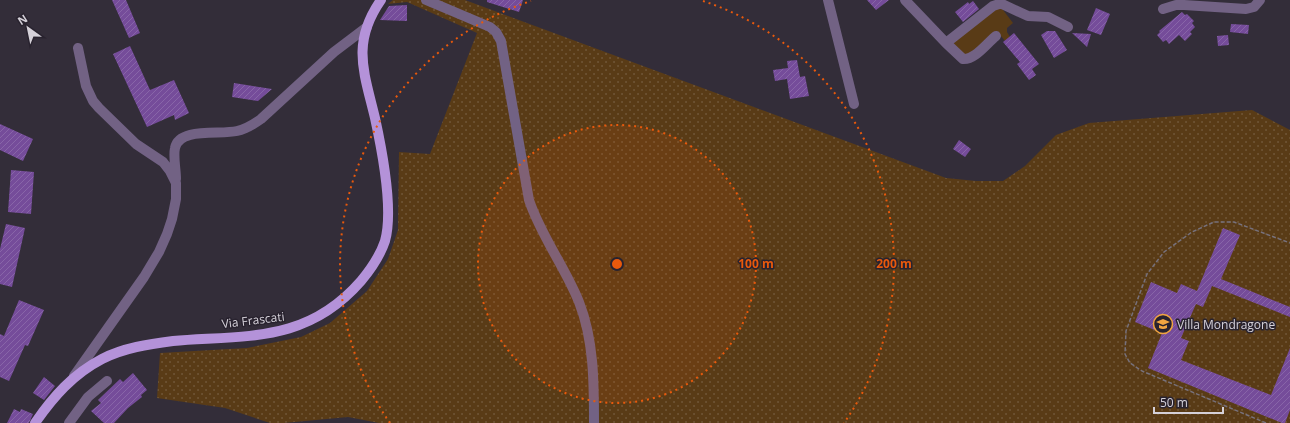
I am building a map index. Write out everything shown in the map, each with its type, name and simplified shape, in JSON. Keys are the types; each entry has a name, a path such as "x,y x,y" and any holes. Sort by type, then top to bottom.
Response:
{"main road":[{"name":"Via Frascati","path":"35,423 54,398 72,380 88,367 106,357 139,347 160,343 261,334 300,326 327,312 360,281 370,269 381,250 386,237 388,220 387,193 383,160 362,63 362,49 367,27 381,0"}],"street":[{"path":"426,0 490,27 496,32 501,41 529,200 538,222 578,299 586,322 593,373 594,423"},
{"path":"828,0 854,104"},
{"path":"905,0 959,56 965,59 974,55 996,36"},
{"path":"1163,9 1176,5 1246,9 1254,7 1260,0"},
{"path":"946,43 994,6 999,4 1005,5 1028,16 1048,17 1068,27"},
{"path":"72,380 144,278 159,252 172,219 176,199 175,150 177,143 181,138 192,134 237,131 254,124 334,52 367,27"},
{"path":"78,48 86,86 93,101 136,144 163,162 170,171 176,183"},
{"path":"74,421 88,397 107,381"}],"path":[{"path":"1266,423 1142,371 1130,364 1125,354 1126,331 1147,274 1164,252 1192,232 1214,222 1234,222 1290,243"}],"shaded area":[{"name":"Villa Mondragone","path":"393,0 465,0 946,178 976,181 1003,181 1025,166 1056,135 1089,123 1252,110 1290,130 1290,423 379,423 348,417 270,423 225,408 157,398 160,353 247,348 301,337 330,323 367,291 388,259 398,230 399,152 430,154 477,33 407,2 388,4"},
{"path":"1000,6 1013,23 1007,28 1007,32 1010,37 1005,41 997,31 969,56 965,57 951,43"}],"building":[{"path":"112,0 126,0 140,33 129,38"},
{"path":"487,0 523,0 519,12 487,2"},
{"path":"867,0 889,0 876,10"},
{"path":"973,1 979,9 963,22 955,12 968,2 969,4"},
{"path":"407,5 407,21 380,20 389,6"},
{"path":"1096,8 1110,14 1101,35 1087,30"},
{"path":"1182,12 1185,15 1187,14 1194,21 1192,23 1195,27 1190,32 1192,34 1185,41 1179,35 1169,44 1166,40 1163,42 1157,35 1160,32 1159,31"},
{"path":"1231,24 1249,25 1248,34 1230,32"},
{"path":"1047,31 1055,31 1067,50 1054,58 1041,35"},
{"path":"1014,33 1039,64 1032,69 1036,75 1029,80 1017,64 1020,62 1003,42"},
{"path":"1072,33 1091,34 1087,47"},
{"path":"1228,35 1229,45 1218,46 1217,36"},
{"path":"130,46 150,90 174,80 189,113 175,120 174,115 147,127 113,54"},
{"path":"797,60 800,77 805,76 809,96 790,99 787,79 775,81 773,70 788,68 787,61"},
{"path":"234,83 272,89 258,101 232,97"},
{"path":"0,124 33,139 23,161 0,150"},
{"path":"959,140 971,149 965,157 953,149"},
{"path":"11,170 34,172 31,214 8,212"},
{"path":"6,224 25,228 12,287 0,284 0,249"},
{"name":"Villa Mondragone","path":"1223,228 1240,235 1221,279 1290,307 1290,317 1212,286 1203,307 1196,304 1181,338 1189,341 1181,360 1271,395 1290,348 1290,410 1285,423 1148,368 1162,333 1135,322 1151,282 1177,293 1181,284 1197,291"},
{"path":"19,300 44,310 28,346 25,345 9,381 0,377 0,334 4,336"},
{"path":"133,373 147,390 141,395 142,397 128,408 114,423 104,423 91,411 101,403 98,400 120,379 123,382"},
{"path":"44,377 55,386 44,400 33,393"},
{"path":"14,409 20,412 21,409 33,414 29,423 7,423"}],"place":[{"name":"Villa Mondragone","path":"1163,324"}]}
